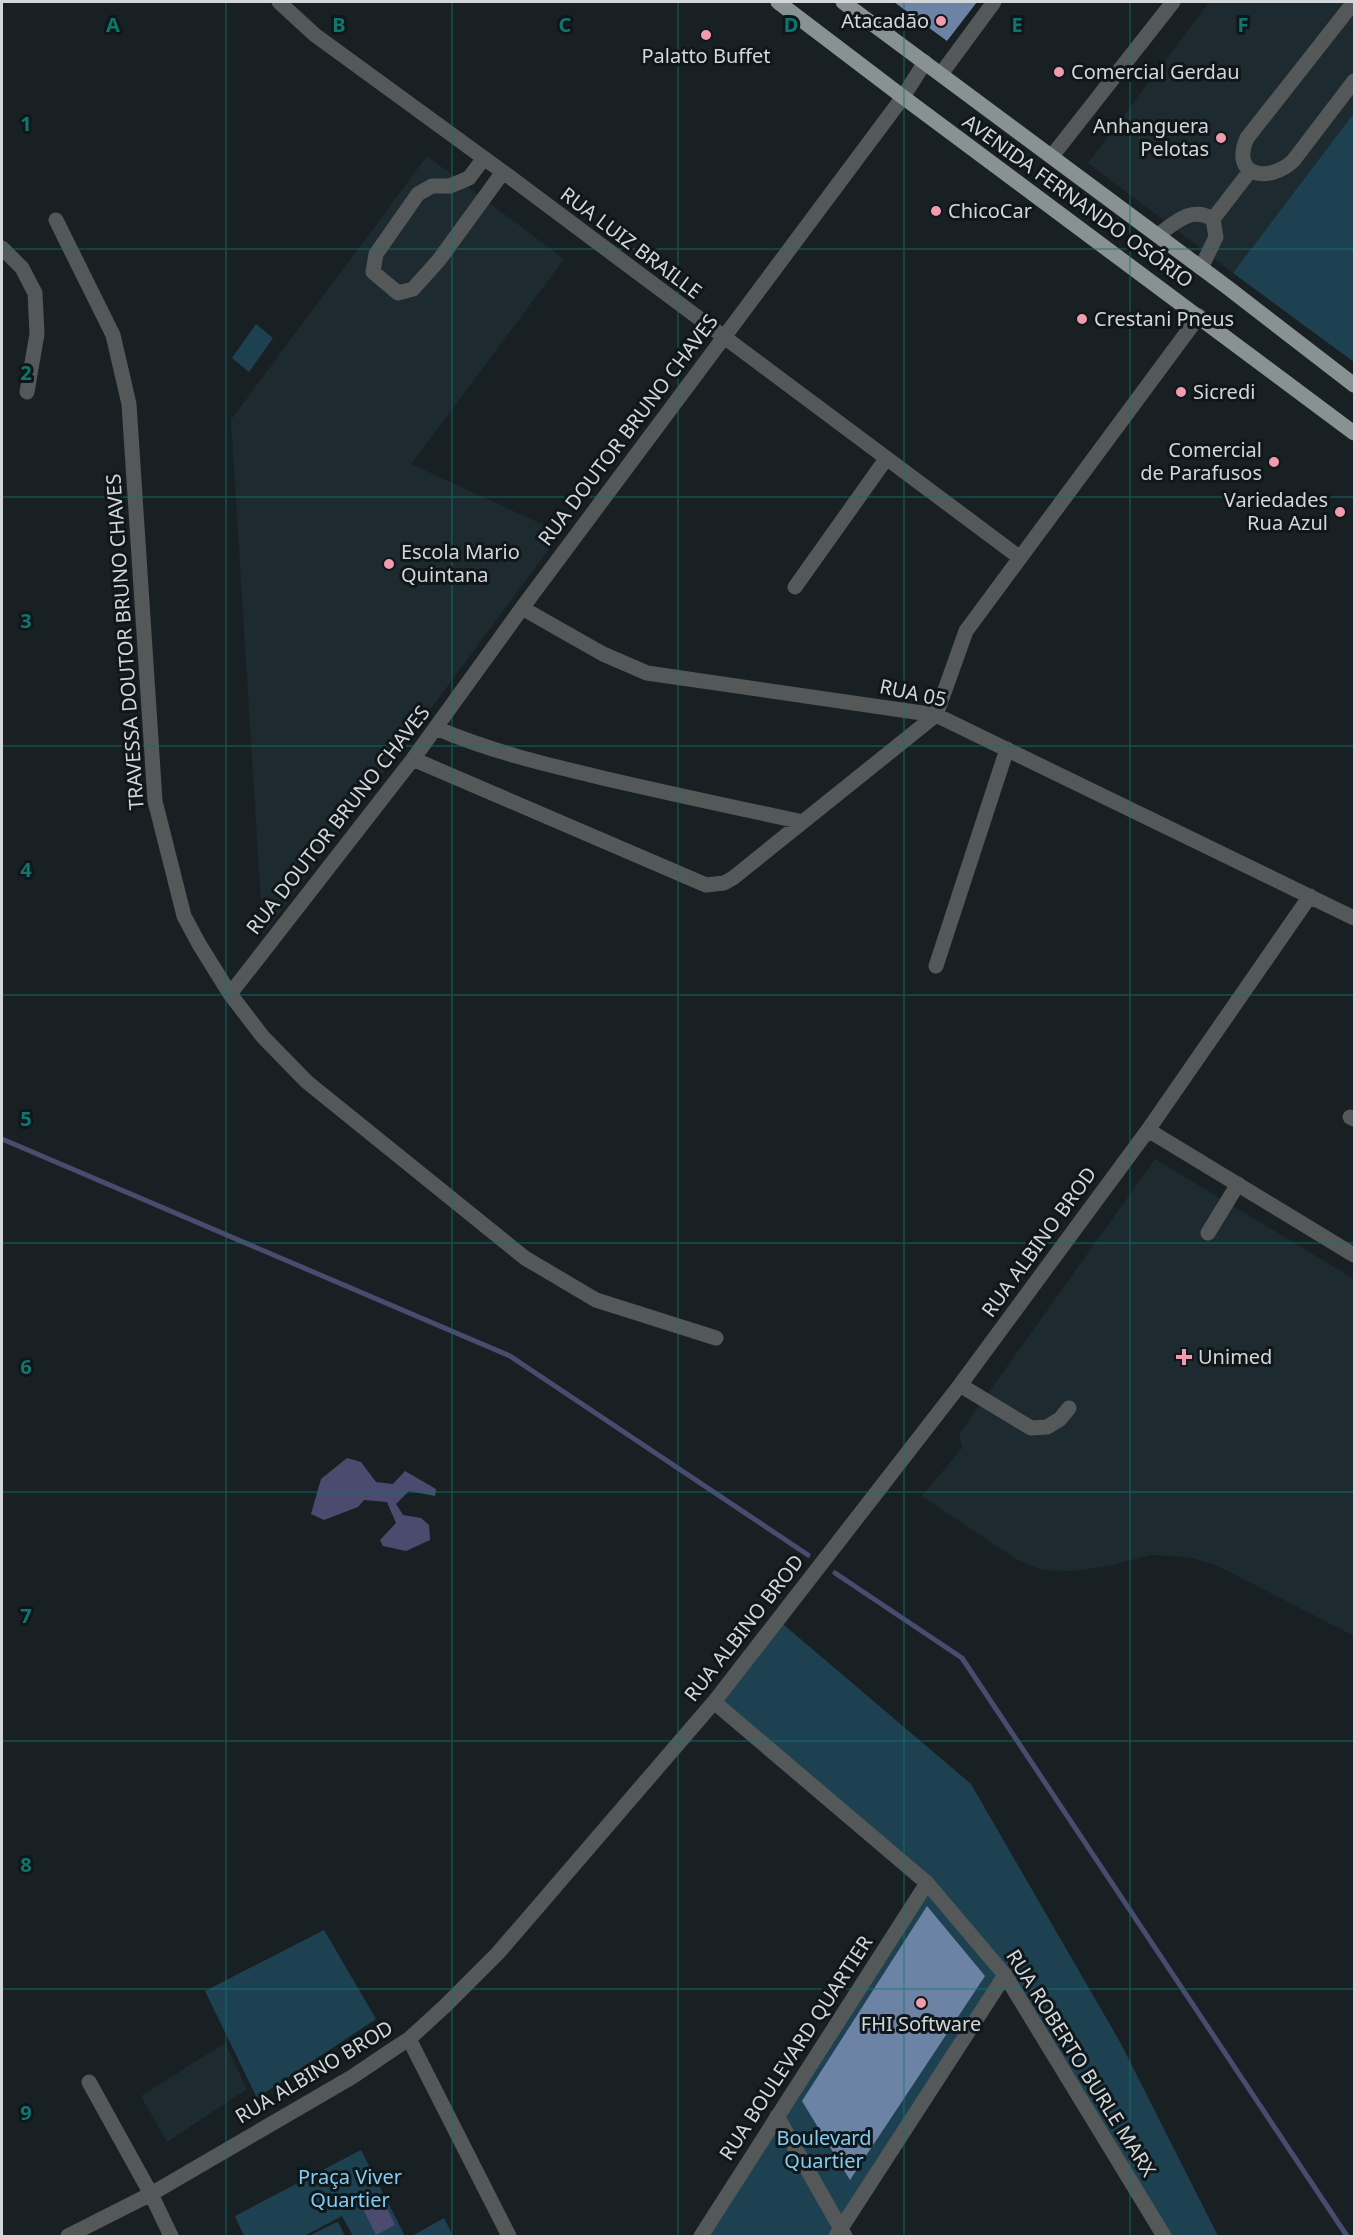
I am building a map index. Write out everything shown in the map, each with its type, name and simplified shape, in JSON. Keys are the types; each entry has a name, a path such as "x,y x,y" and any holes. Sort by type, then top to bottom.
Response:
{"main road":[{"name":"AVENIDA FERNANDO OSÓRIO","path":"778,2 1354,433"},
{"name":"AVENIDA FERNANDO OSÓRIO","path":"851,4 1354,385"}],"street":[{"name":"RUA LUIZ BRAILLE","path":"279,2 315,35 503,172 722,338 1019,557"},
{"path":"941,74 994,2"},
{"path":"1052,156 1173,2"},
{"path":"1354,2 1247,138 1241,155 1244,165 1250,171 1261,174 1285,168 1293,161 1354,81"},
{"name":"RUA DOUTOR BRUNO CHAVES","path":"230,994 413,759 522,608 903,97 925,62"},
{"path":"484,158 469,178 450,186 432,186 418,194 376,255 373,272 398,293 413,289 439,260 503,172"},
{"path":"1213,219 1250,171"},
{"path":"1158,236 1175,223 1195,213 1204,213 1213,219 1216,237 1202,268"},
{"name":"TRAVESSA DOUTOR BRUNO CHAVES","path":"56,220 113,335 129,404 155,801 183,916 230,994 263,1037 307,1082 525,1258 596,1300 716,1338"},
{"path":"2,248 22,268 35,293 37,334 27,392"},
{"path":"413,759 706,885 733,878 936,715 966,631 1199,316"},
{"path":"795,586 886,459"},
{"name":"RUA 05","path":"522,608 603,654 647,673 936,715 1354,918"},
{"path":"436,728 492,750 548,765 803,822"},
{"path":"936,966 1007,749"},
{"name":"RUA ALBINO BROD","path":"68,2236 151,2194 352,2076 409,2039 446,2006 498,1953 714,1702 960,1384 1148,1130 1310,896"},
{"path":"1148,1130 1354,1255"},
{"path":"1208,1233 1238,1184"},
{"path":"960,1384 1030,1428 1047,1427 1060,1419 1069,1408"},
{"name":"RUA ROBERTO BURLE MARX","path":"714,1702 927,1883 1005,1975 1164,2236"},
{"name":"RUA BOULEVARD QUARTIER","path":"701,2236 927,1883"},
{"path":"777,2116 841,2234 1005,1975"},
{"path":"409,2039 509,2236"},
{"path":"89,2082 151,2194 171,2236"}],"shaded area":[{"name":"Anhanguera Pelotas","path":"1209,2 1354,2 1354,113 1233,273 1088,163"},
{"name":"Escola Mario Quintana","path":"427,156 564,259 411,464 561,533 263,935 231,420"},
{"name":"Unimed","path":"1155,1159 1354,1279 1354,1636 1214,1564 1187,1557 1151,1555 1108,1566 1071,1571 1042,1570 1016,1559 922,1496 962,1448 959,1434"},
{"path":"347,1458 361,1462 376,1482 393,1484 405,1471 436,1489 435,1496 409,1491 396,1504 403,1515 421,1518 429,1525 430,1540 406,1551 383,1546 380,1540 396,1523 387,1502 364,1500 358,1507 324,1520 311,1514 321,1479"},
{"path":"225,2043 247,2089 167,2142 141,2096"},
{"path":"383,2200 395,2225 376,2235 364,2211"}],"green space":[{"path":"1354,113 1354,362 1233,273"},
{"path":"256,324 273,338 249,372 232,358"},
{"name":"Boulevard Quartier","path":"778,1620 971,1784 1120,2042 1218,2236 1164,2236 1005,1975 836,2236 701,2236 927,1883 714,1702"},
{"path":"324,1930 376,2019 257,2098 205,1991"},
{"name":"Praça Viver Quartier","path":"361,2150 405,2236 353,2236 342,2216 304,2236 244,2236 235,2216"},
{"name":"Praça Viver Quartier","path":"444,2218 453,2236 412,2236"},
{"path":"338,2222 345,2236 309,2236 333,2224"}],"building":[{"name":"Atacadão","path":"894,2 977,2 947,41"},
{"path":"927,1906 985,1976 850,2180 802,2101"}],"waterway":[{"path":"2,1139 510,1356 808,1555"},
{"path":"835,1573 962,1658 1347,2236"}],"place":[{"name":"Atacadão","path":"941,21"},
{"name":"Palatto Buffet","path":"706,35"},
{"name":"Comercial Gerdau","path":"1059,72"},
{"name":"Anhanguera Pelotas","path":"1221,138"},
{"name":"ChicoCar","path":"936,211"},
{"name":"Crestani Pneus","path":"1082,319"},
{"name":"Sicredi","path":"1181,392"},
{"name":"Comercial de Parafusos","path":"1274,462"},
{"name":"Variedades Rua Azul","path":"1340,512"},
{"name":"Escola Mario Quintana","path":"389,564"},
{"name":"Unimed","path":"1184,1357"},
{"name":"FHI Software","path":"921,2003"}]}
